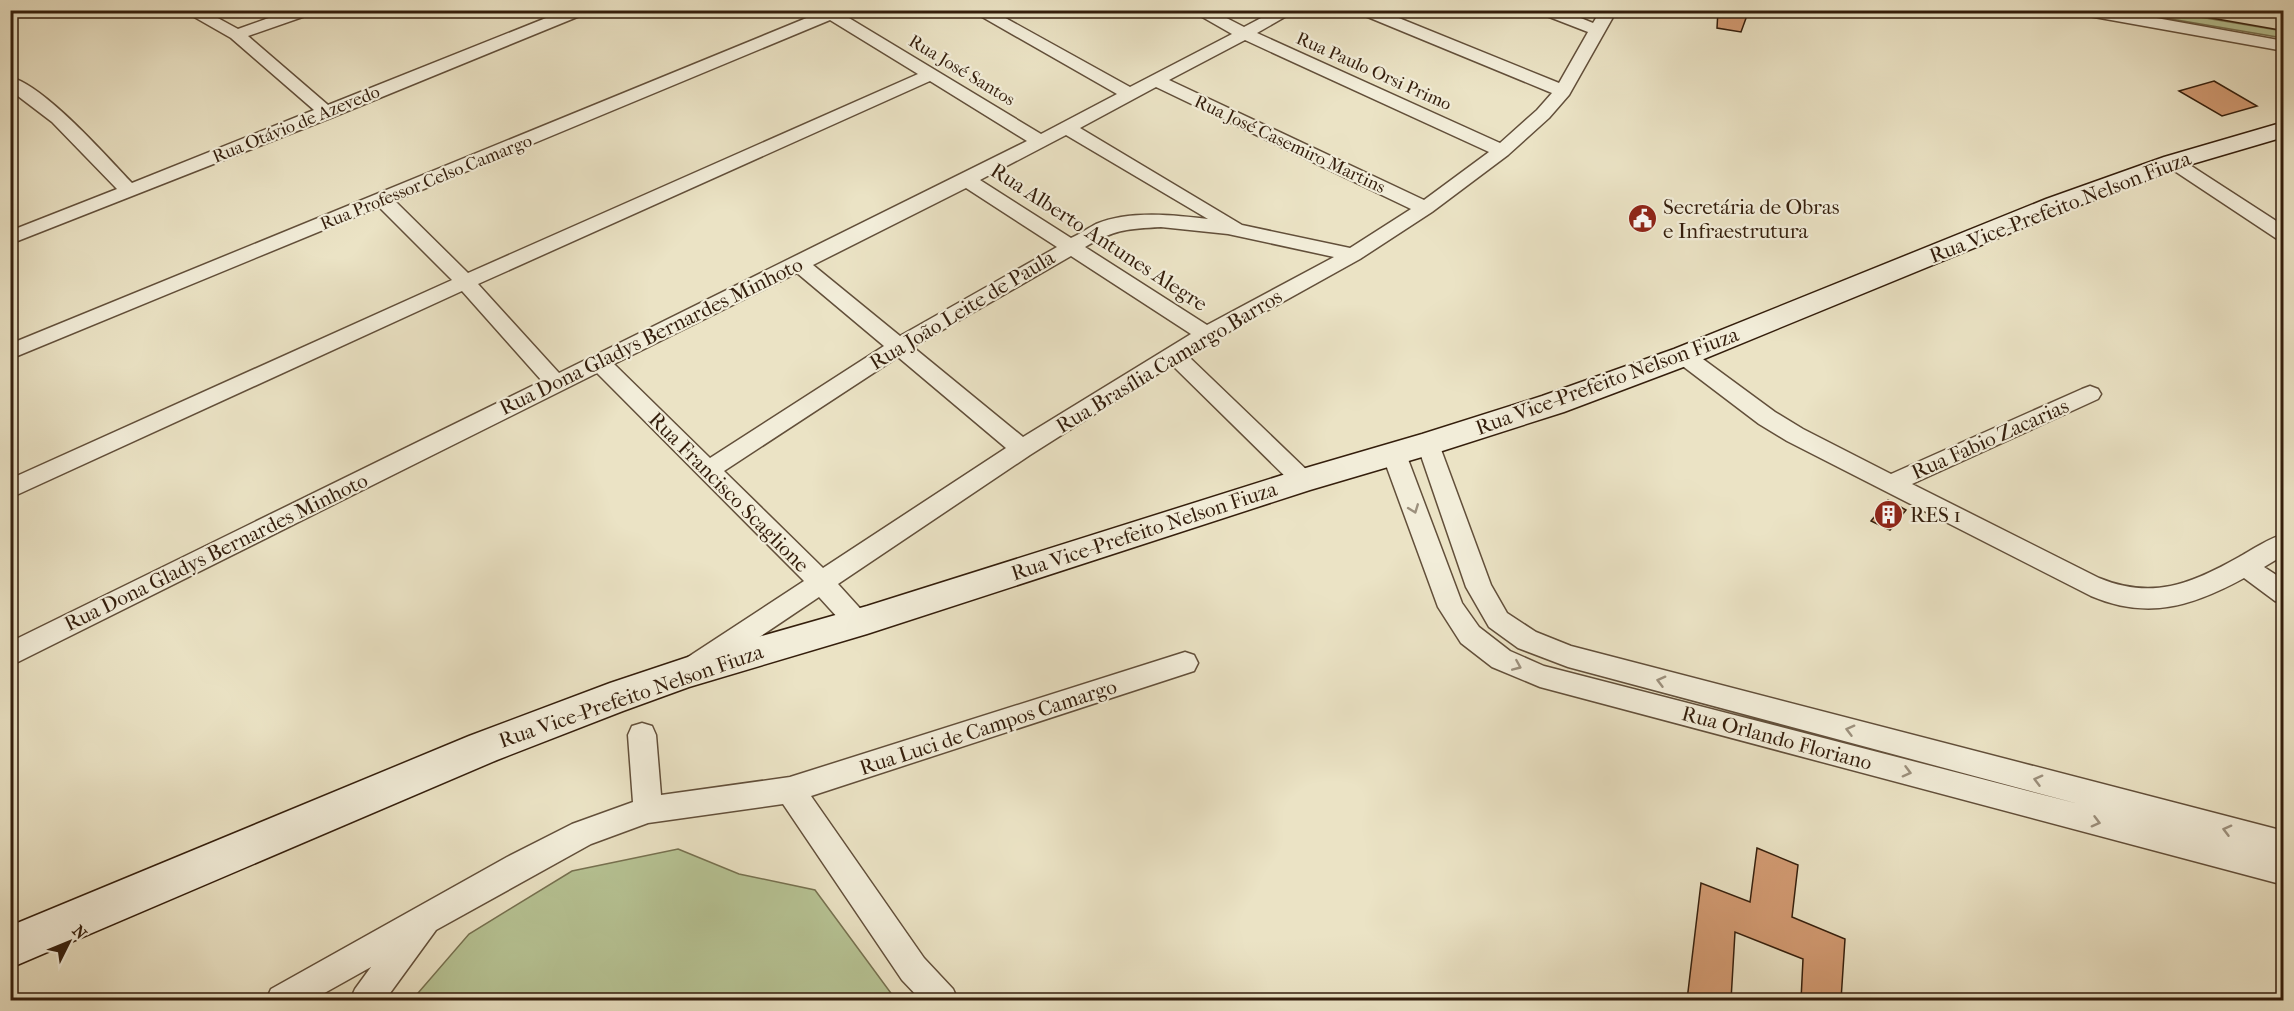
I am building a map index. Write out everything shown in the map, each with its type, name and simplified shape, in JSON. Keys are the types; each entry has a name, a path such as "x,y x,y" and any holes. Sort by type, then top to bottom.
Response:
{"highway":[{"path":"2210,10 2283,23"}],"main road":[{"name":"Rua Vice-Prefeito Nelson Fiuza","path":"10,946 483,748 688,672 1553,404 1684,356 2055,205 2173,162 2283,129"}],"street":[{"path":"190,10 237,35 327,113"},
{"path":"237,35 308,10"},
{"name":"Rua Otávio de Azevedo","path":"10,238 582,10"},
{"path":"978,10 1130,94"},
{"name":"Rua Paulo Orsi Primo","path":"1198,10 1243,33 1502,151"},
{"name":"Rua Dona Gladys Bernardes Minhoto","path":"10,655 967,180 1289,10"},
{"path":"1364,10 1563,91"},
{"path":"1545,10 1599,31"},
{"name":"Rua Brasília Camargo Barros","path":"688,672 1022,449 1206,334 1353,255 1425,208 1502,151 1543,114 1563,91 1610,10"},
{"path":"2083,10 2283,46"},
{"name":"Rua José Santos","path":"837,13 1040,141"},
{"name":"Rua Professor Celso Camargo","path":"10,352 837,13"},
{"path":"10,489 465,282 932,74"},
{"name":"Rua José Casemiro Martins","path":"1155,80 1425,208"},
{"path":"10,82 30,94 69,127 129,191"},
{"name":"Rua João Leite de Paula","path":"1066,127 1241,231"},
{"path":"2173,162 2283,236"},
{"name":"Rua Alberto Antunes Alegre","path":"967,180 1206,334"},
{"path":"383,200 465,282 556,383"},
{"name":"Rua João Leite de Paula","path":"707,471 898,347 1104,228 1142,220 1241,231 1353,255"},
{"path":"798,263 1022,449"},
{"path":"1174,355 1303,480"},
{"path":"1684,356 1786,429 2090,585 2127,598 2162,600 2194,591 2245,566 2283,543"},
{"name":"Rua Francisco Scaglione","path":"599,362 821,582 854,619"},
{"name":"Rua Fabio Zacarias","path":"1890,484 2090,394"},
{"name":"Rua Orlando Floriano","path":"1428,444 1479,587 1498,620 1527,640 1568,656 2283,845"},
{"name":"Rua Orlando Floriano","path":"1394,454 1451,607 1470,635 1501,659 1540,676 2283,871"},
{"path":"2245,566 2283,594"},
{"path":"727,645 854,619"},
{"name":"Rua Luci de Campos Camargo","path":"282,1000 426,921 518,867 582,834 648,810 790,790 1185,663"},
{"path":"642,735 648,810"},
{"path":"790,790 913,969 942,1000"},
{"path":"366,1000 426,921"}],"green space":[{"path":"2124,11 2164,11 2283,31 2283,38"},
{"path":"678,849 739,874 815,890 896,1000 412,1000 469,934 572,871"}],"building":[{"path":"1718,10 1749,10 1741,32 1717,28"},
{"path":"2214,81 2257,106 2222,116 2179,91"},
{"name":"RES 1","path":"1888,500 1906,510 1890,530 1871,521"},
{"path":"1757,848 1798,865 1792,917 1845,939 1841,1000 1801,1000 1803,959 1735,932 1731,1000 1687,1000 1701,883 1750,902"}],"place":[{"name":"Secretária de Obras e Infraestrutura","path":"1642,219"},
{"name":"RES 1","path":"1889,515"}]}
